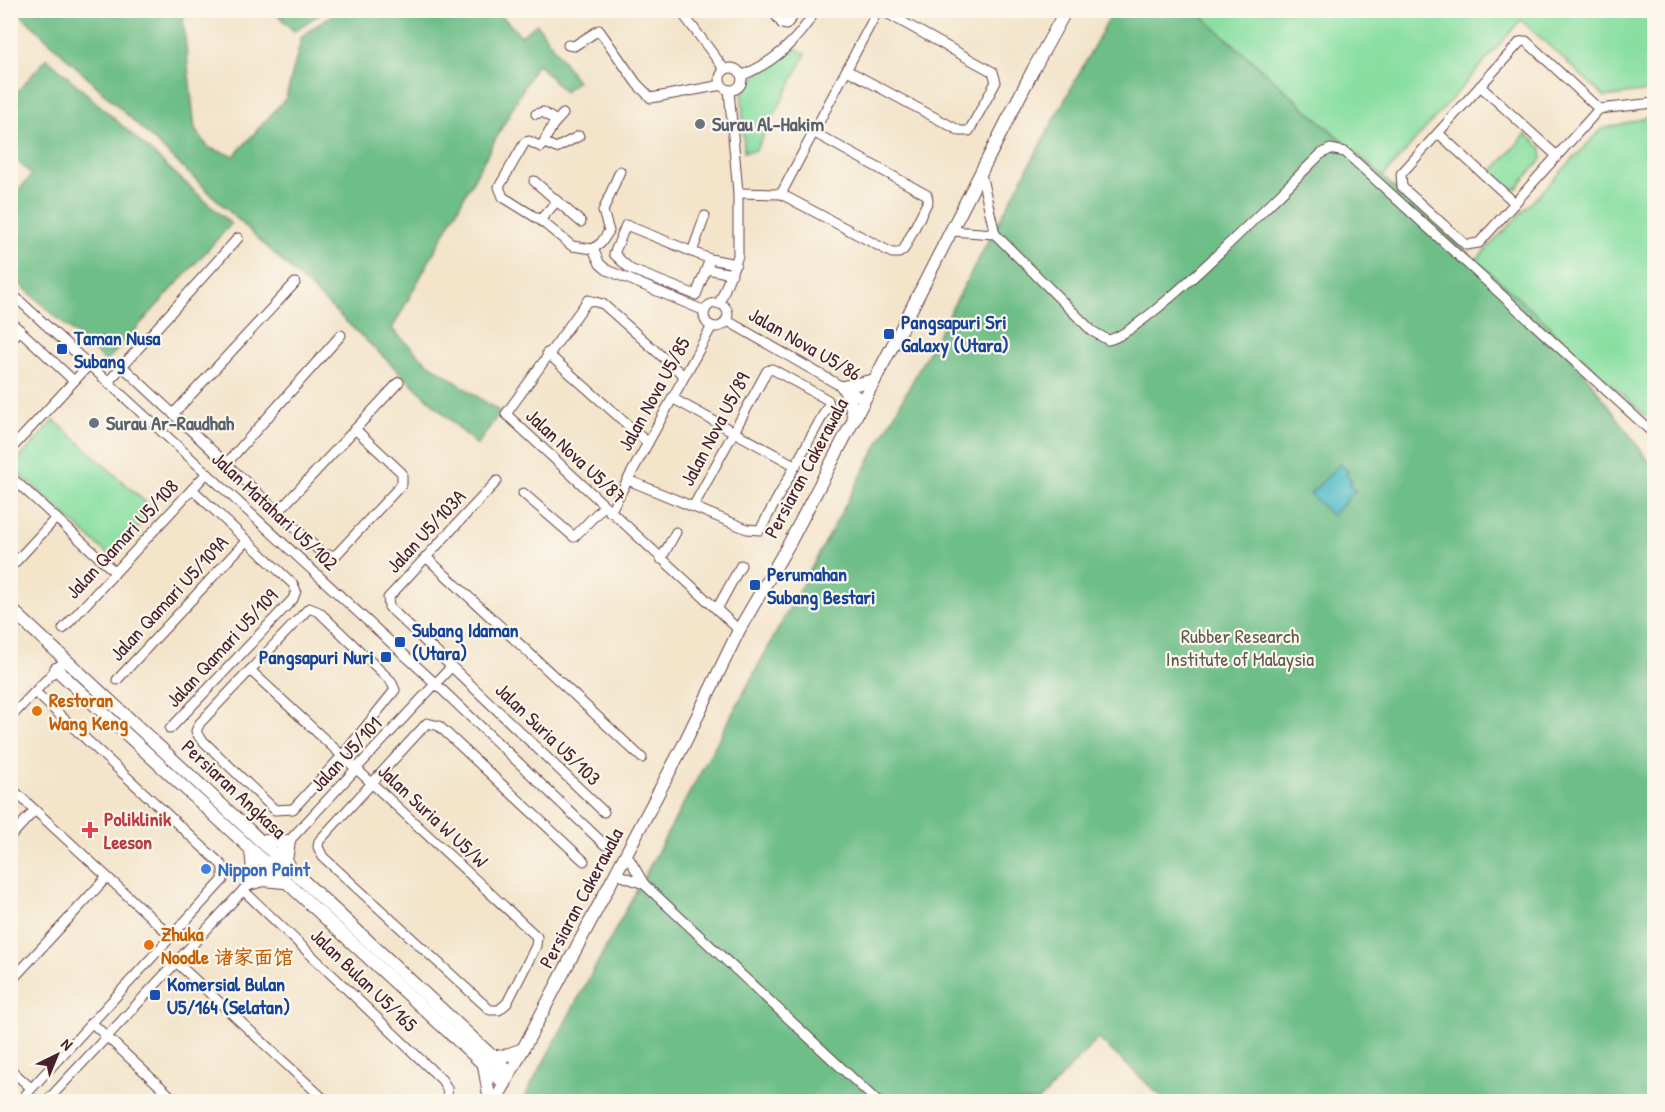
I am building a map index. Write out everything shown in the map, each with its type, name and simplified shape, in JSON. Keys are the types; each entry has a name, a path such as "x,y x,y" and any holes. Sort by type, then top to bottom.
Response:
{"street":[{"path":"680,10 725,70"},
{"path":"772,10 782,24 786,25 798,10"},
{"path":"741,76 782,52 793,42 816,10"},
{"path":"780,194 879,10 993,72 996,82 975,124 969,131 960,131 847,70"},
{"name":"Persiaran Cakerawala","path":"495,1101 616,874 739,630 790,542 865,400 1066,10"},
{"path":"568,45 574,46 599,30 637,84 651,98 725,88 740,86 741,76 735,69 725,70 721,75 725,88 738,193 736,264 719,304"},
{"path":"1599,109 1523,41 1401,174 1402,188 1466,245 1473,246 1479,243 1599,109 1654,103"},
{"path":"1480,86 1557,156"},
{"path":"536,114 545,113 560,117 541,147 529,141 525,142 499,187 503,197 540,220 572,246 593,249 601,243 609,231 603,211 620,171"},
{"path":"738,193 780,194 892,254 904,249 928,201 927,195 813,132"},
{"path":"1438,133 1515,203"},
{"path":"544,143 556,148 579,136"},
{"path":"981,174 995,234 1092,331 1100,337 1115,339 1159,307 1321,154 1330,149 1345,152 1654,434"},
{"path":"534,181 581,222"},
{"path":"540,220 557,201"},
{"path":"692,252 705,216"},
{"path":"710,259 696,295 630,269 614,254 626,225 710,259 736,264"},
{"path":"952,231 995,234"},
{"path":"108,382 238,238"},
{"path":"593,249 600,264 607,270 705,311"},
{"path":"707,269 732,274"},
{"path":"173,414 295,284"},
{"name":"Jalan Matahari U5/102","path":"10,292 436,684 605,845"},
{"name":"Jalan Nova U5/87","path":"684,376 603,304 594,300 583,304 507,409 507,416 739,630"},
{"path":"719,304 727,312 726,320 719,326 712,326 706,322 705,311 709,306 719,304"},
{"name":"Jalan Nova U5/86","path":"726,320 865,400"},
{"path":"10,321 74,381"},
{"name":"Jalan Nova U5/85","path":"523,493 574,537 607,509 628,480 712,326"},
{"path":"10,341 20,330"},
{"path":"226,464 341,335"},
{"path":"547,353 648,443"},
{"path":"10,450 89,364"},
{"path":"122,366 324,555 330,557 336,555 402,484 402,473 355,429"},
{"name":"Jalan Nova U5/89","path":"628,480 693,507 747,529 760,530 829,404 825,397 772,369 767,370 693,507"},
{"path":"854,420 850,400 843,387 875,380"},
{"path":"278,512 399,382"},
{"path":"672,398 796,466"},
{"name":"Jalan Qamari U5/108","path":"63,629 207,473"},
{"path":"10,476 115,572"},
{"name":"Jalan U5/103A","path":"388,607 388,598 497,481"},
{"name":"Jalan Qamari U5/109","path":"170,729 295,596 293,584 192,489"},
{"path":"10,568 56,518"},
{"path":"661,559 676,532"},
{"name":"Jalan Qamari U5/109A","path":"117,680 247,540"},
{"path":"426,557 642,758"},
{"path":"717,609 741,565"},
{"name":"Jalan Suria U5/103","path":"388,607 604,812"},
{"name":"Persiaran Angkasa","path":"10,608 293,871 488,1061"},
{"path":"309,608 312,608 391,681 395,690 342,756 293,809 275,810 196,731 200,723 250,670 309,608"},
{"path":"10,718 66,659"},
{"name":"Jalan U5/101","path":"46,1101 451,667"},
{"name":"Persiaran Angkasa","path":"56,669 266,865 508,1079"},
{"name":"Jalan Suria W U5/W","path":"250,670 356,769 373,784 486,889 538,940 507,1003 499,1010 490,1010 319,852 319,842 373,784"},
{"path":"19,1101 223,880 223,866 35,692"},
{"path":"373,784 427,723 439,726 584,861"},
{"path":"10,787 171,936"},
{"path":"10,837 35,810"},
{"path":"261,841 289,841 286,860 293,871"},
{"path":"246,887 253,870 251,851"},
{"path":"626,853 644,884 878,1101"},
{"path":"616,874 644,884"},
{"path":"10,982 107,877"},
{"path":"246,887 263,880 285,882"},
{"name":"Jalan Bulan U5/165","path":"246,887 442,1080 447,1088 448,1101"},
{"path":"176,962 327,1101"},
{"path":"92,1023 177,1101"},
{"path":"490,1101 488,1061 523,1049"},
{"path":"10,1070 31,1088"}],"green space":[{"path":"17,11 188,11 183,19 195,130 209,148 234,156 286,98 302,36 337,11 497,11 521,36 537,24 577,81 564,92 537,63 392,329 425,361 500,412 477,445"},
{"path":"274,11 324,11 294,31"},
{"name":"Rubber Research Institute of Malaysia","path":"1113,11 1196,11 1550,326 1654,468 1654,1101 1166,1101 1098,1038 1039,1101 522,1102"},
{"path":"1196,11 1654,11 1654,90 1605,97 1521,20 1383,177"},
{"path":"795,48 806,54 756,150 744,152 742,95 754,77"},
{"path":"47,58 231,224 106,362 11,276 11,199 32,175 11,155 11,99"},
{"path":"1654,116 1654,424 1476,260 1602,129"},
{"path":"1526,134 1542,148 1542,159 1516,189 1510,189 1492,172"},
{"path":"54,420 154,510 111,557 12,467"}],"water":[{"path":"1340,464 1348,472 1346,474 1352,481 1349,485 1355,491 1332,516 1310,494"}],"place":[{"name":"Surau Al-Hakim","path":"700,124"},
{"name":"Pangsapuri Sri Galaxy (Utara)","path":"889,334"},
{"name":"Taman Nusa Subang","path":"62,349"},
{"name":"Surau Ar-Raudhah","path":"94,423"},
{"name":"Perumahan Subang Bestari","path":"755,585"},
{"name":"Subang Idaman (Utara)","path":"400,642"},
{"name":"Pangsapuri Nuri","path":"386,657"},
{"name":"Restoran Wang Keng","path":"37,711"},
{"name":"Poliklinik Leeson","path":"90,830"},
{"name":"Nippon Paint","path":"206,869"},
{"name":"Zhuka Noodle 诸家面馆","path":"149,945"},
{"name":"Komersial Bulan U5/164 (Selatan)","path":"155,995"}]}
